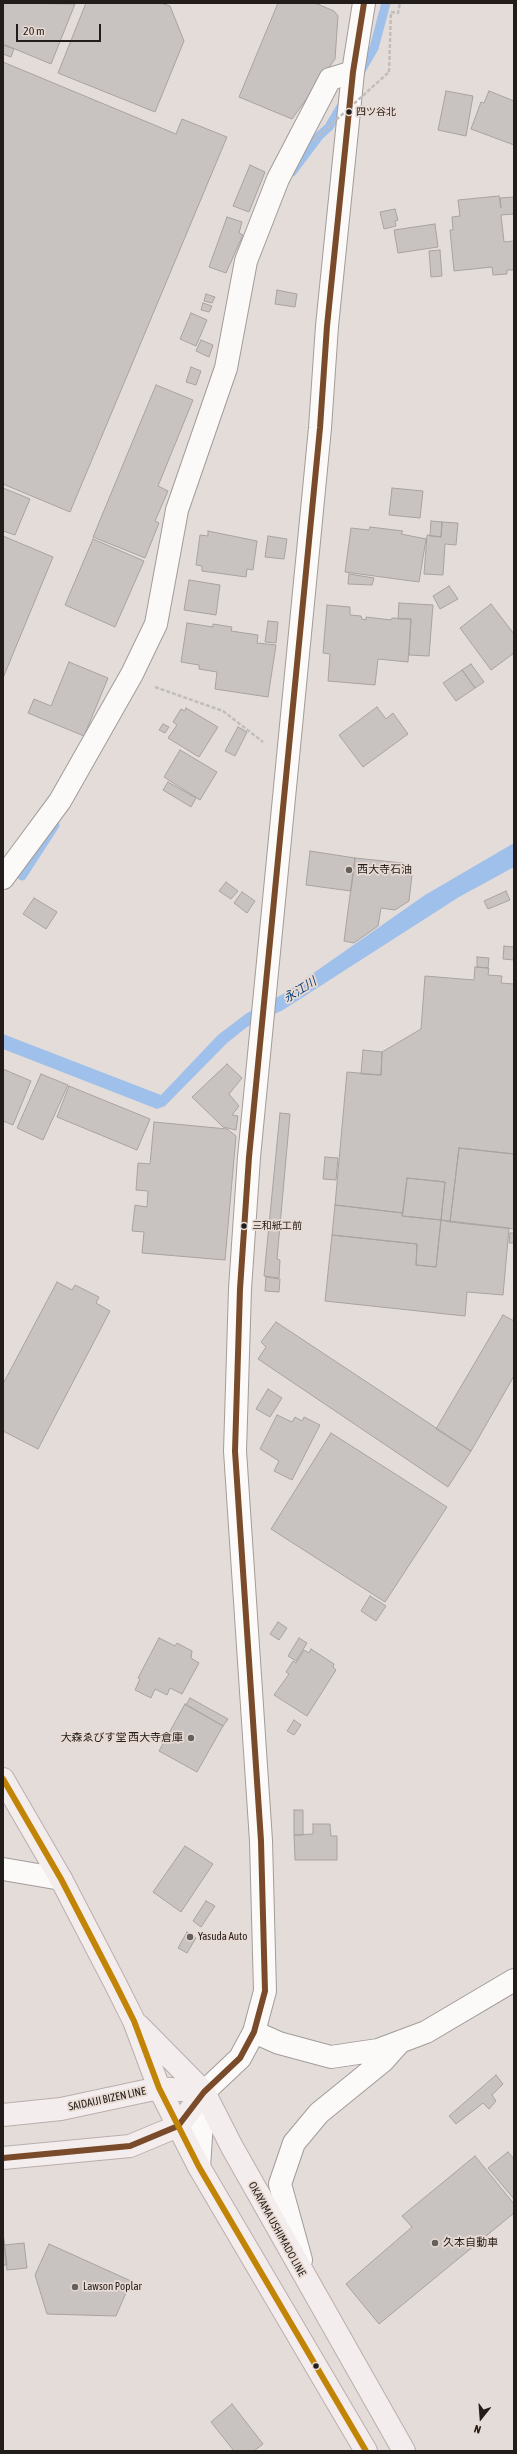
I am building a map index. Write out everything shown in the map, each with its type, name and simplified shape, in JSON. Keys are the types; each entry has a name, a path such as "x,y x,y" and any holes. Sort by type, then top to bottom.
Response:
{"main road":[{"name":"OKAYAMA USHIMADO LINE","path":"3,1779 62,1879 134,2021 159,2088 199,2167 366,2451"},
{"name":"OKAYAMA USHIMADO LINE","path":"134,2021 204,2092 232,2147 309,2287 404,2451"},
{"name":"SAIDAIJI BIZEN LINE","path":"3,2115 61,2109 159,2088 204,2092"},
{"path":"3,2158 130,2146 178,2126 204,2092"}],"street":[{"path":"199,2167 204,2092 240,2058 254,2032 265,1991 261,1841 235,1451 241,1268 250,1150 263,1035 287,761 320,428 327,326 353,73 364,3"},
{"path":"3,878 60,802 132,674 156,624 177,510 226,368 246,261 278,179 330,79 353,73"},
{"path":"3,1869 62,1879"},
{"path":"254,2032 279,2043 331,2057 378,2050 426,2032 514,1980"},
{"path":"309,2287 280,2184 294,2143 319,2113 383,2061 400,2042"}],"path":[{"path":"398,13 400,3"},
{"path":"314,140 389,72 391,12"},
{"path":"151,685 223,711 287,761"}],"water":[{"name":"永江川","path":"514,843 514,867 459,897 283,1010 247,1027 227,1043 165,1106 157,1109 3,1049 3,1034 161,1095 218,1035 247,1013 285,993 425,895"}],"building":[{"path":"3,3 75,4 51,64 3,44"},
{"path":"86,3 161,3 170,6 184,41 155,112 58,73"},
{"path":"278,3 315,3 334,11 338,16 335,59 292,119 239,97"},
{"path":"3,45 14,49 11,57 3,54"},
{"path":"3,62 176,134 182,119 227,137 70,512 3,484"},
{"path":"446,91 473,96 466,136 438,130"},
{"path":"489,91 514,101 514,145 471,129 481,102 484,103"},
{"path":"250,165 265,172 249,212 233,206"},
{"path":"499,196 501,208 500,198 514,197 514,214 501,215 504,242 514,241 514,270 507,270 507,274 493,275 492,267 454,271 450,230 453,230 452,217 460,216 458,200"},
{"path":"395,209 398,220 395,221 396,226 384,229 380,212"},
{"path":"227,217 242,222 239,233 243,235 226,273 209,267"},
{"path":"435,224 438,247 398,253 394,230"},
{"path":"440,250 442,276 431,277 429,251"},
{"path":"277,290 297,294 295,307 275,304"},
{"path":"206,294 215,297 212,303 204,301"},
{"path":"203,303 212,306 209,312 201,310"},
{"path":"191,313 207,320 196,346 180,339"},
{"path":"201,340 213,345 209,357 196,351"},
{"path":"191,367 201,371 196,385 186,382"},
{"path":"156,385 193,400 158,486 168,491 155,521 159,523 145,558 93,537"},
{"path":"3,488 30,499 15,535 3,531"},
{"path":"392,488 423,491 420,518 389,515"},
{"path":"431,521 442,522 441,537 430,536"},
{"path":"442,522 458,523 456,545 445,544 443,575 424,574 427,535 441,537"},
{"path":"370,527 403,531 401,534 426,539 419,582 345,572 351,528 369,530"},
{"path":"208,531 257,541 253,570 247,569 246,577 202,571 202,566 196,565 200,535 208,536"},
{"path":"3,536 53,557 3,678"},
{"path":"268,536 287,539 284,559 265,557"},
{"path":"93,539 144,561 115,627 65,605"},
{"path":"349,574 374,578 372,585 348,584"},
{"path":"189,580 220,585 216,615 184,610"},
{"path":"449,586 458,599 440,609 433,596"},
{"path":"399,603 433,605 429,656 409,655 411,619 398,619"},
{"path":"491,604 514,634 514,653 491,670 460,628"},
{"path":"327,605 350,607 350,615 361,616 362,619 366,620 366,617 391,620 392,618 411,619 408,662 378,659 375,685 328,681 330,654 323,653"},
{"path":"268,621 278,622 276,643 265,642"},
{"path":"187,623 213,627 213,624 232,627 231,631 258,635 257,643 276,645 268,697 215,689 217,672 199,669 199,665 181,662"},
{"path":"69,662 108,678 84,736 28,713 34,699 51,706"},
{"path":"471,664 484,682 475,688 462,670"},
{"path":"462,670 475,688 456,701 443,683"},
{"path":"377,707 386,719 393,713 408,734 363,767 339,735"},
{"path":"186,708 218,727 199,757 168,738 177,725 173,722 181,709 185,711"},
{"path":"163,724 169,727 165,733 159,730"},
{"path":"238,727 247,732 235,756 225,751"},
{"path":"180,750 217,772 200,800 164,777"},
{"path":"168,782 196,798 191,807 163,790"},
{"path":"310,851 355,858 351,891 306,885"},
{"path":"355,858 403,863 401,874 412,875 409,901 395,910 381,908 378,926 354,943 344,941"},
{"path":"226,882 238,891 231,899 219,891"},
{"path":"506,891 510,900 488,909 484,901"},
{"path":"242,892 255,901 247,913 234,903"},
{"path":"34,898 57,912 46,929 23,914"},
{"path":"504,946 514,947 514,960 503,959"},
{"path":"477,957 489,958 488,968 477,967"},
{"path":"475,967 489,968 488,975 502,976 501,983 514,984 514,1154 459,1148 450,1222 441,1220 445,1182 407,1178 403,1213 335,1205 347,1072 381,1075 382,1052 421,1029 425,976 474,980"},
{"path":"363,1050 382,1052 381,1075 361,1074"},
{"path":"227,1064 242,1078 229,1094 239,1106 232,1115 238,1116 236,1130 223,1127 192,1097"},
{"path":"3,1069 31,1081 13,1125 3,1121"},
{"path":"41,1074 68,1085 43,1140 17,1128"},
{"path":"69,1086 150,1119 137,1150 57,1117"},
{"path":"280,1113 290,1114 277,1259 280,1260 279,1278 264,1276"},
{"path":"154,1122 227,1129 236,1136 225,1260 142,1253 144,1232 132,1231 135,1205 147,1207 148,1191 136,1190 138,1163 150,1164"},
{"path":"459,1148 514,1154 514,1229 450,1222"},
{"path":"325,1157 338,1158 336,1180 323,1179"},
{"path":"407,1178 445,1182 441,1220 402,1216"},
{"path":"335,1205 403,1213 402,1216 441,1220 436,1267 416,1265 417,1244 332,1235"},
{"path":"441,1220 509,1228 503,1295 467,1292 465,1316 325,1301 332,1235 417,1244 416,1265 436,1267"},
{"path":"510,1233 514,1233 514,1243 509,1243"},
{"path":"266,1277 280,1279 279,1292 265,1291"},
{"path":"57,1282 72,1290 75,1285 99,1297 96,1303 110,1311 38,1449 3,1431 3,1384"},
{"path":"503,1315 514,1321 514,1376 471,1451 436,1429"},
{"path":"276,1322 471,1451 448,1487 258,1359 266,1347 261,1342"},
{"path":"268,1389 282,1398 270,1417 256,1409"},
{"path":"277,1415 292,1422 295,1417 302,1421 304,1417 320,1425 292,1480 274,1471 279,1461 260,1449"},
{"path":"331,1433 447,1507 385,1602 271,1529"},
{"path":"370,1596 386,1606 376,1621 361,1611"},
{"path":"278,1622 287,1628 279,1640 270,1634"},
{"path":"159,1638 175,1646 177,1643 192,1651 191,1658 199,1663 182,1694 170,1688 167,1695 155,1689 151,1698 135,1690 140,1679 138,1678"},
{"path":"299,1638 307,1643 296,1661 288,1656"},
{"path":"311,1649 334,1664 333,1667 336,1670 307,1716 274,1695 289,1674 286,1672 293,1661 296,1663 304,1650 309,1653"},
{"path":"190,1698 228,1719 223,1726 186,1705"},
{"name":"大森ゑびす堂 西大寺倉庫","path":"185,1704 223,1726 197,1772 159,1751"},
{"path":"294,1720 301,1725 294,1735 287,1731"},
{"path":"294,1810 303,1810 303,1835 294,1835"},
{"path":"313,1824 330,1824 331,1836 337,1836 337,1860 295,1860 294,1835 313,1834"},
{"path":"185,1846 213,1864 181,1912 153,1892"},
{"path":"206,1901 215,1906 201,1927 193,1921"},
{"path":"187,1932 196,1938 187,1953 178,1948"},
{"path":"496,2075 503,2084 492,2095 496,2101 489,2109 483,2103 456,2124 449,2116"},
{"path":"508,2152 514,2159 514,2199 488,2168"},
{"name":"久本自動車","path":"475,2156 514,2204 514,2213 379,2324 346,2284 412,2227 402,2216"},
{"path":"3,2232 7,2265 3,2265"},
{"path":"24,2243 27,2268 7,2270 4,2245"},
{"path":"49,2244 131,2281 116,2316 47,2314 35,2275"},
{"path":"232,2404 263,2444 254,2451 234,2451 211,2422"}],"waterway":[{"path":"359,74 374,48 386,3"},
{"path":"292,172 319,136 329,127 343,103"},
{"path":"22,876 55,825"}],"transit line":[{"path":"3,2158 130,2146 178,2126 204,2092 240,2058 254,2032 265,1991 261,1841 235,1451 240,1289 249,1157 320,428 327,326 353,72 364,3"},
{"path":"3,1779 61,1879 115,1983 134,2021 159,2088 199,2167 366,2451"}],"place":[{"name":"四ツ谷北","path":"349,112"},
{"name":"西大寺石油","path":"349,870"},
{"name":"三和紙工前","path":"244,1226"},
{"name":"大森ゑびす堂 西大寺倉庫","path":"191,1738"},
{"name":"Yasuda Auto","path":"190,1937"},
{"name":"久本自動車","path":"435,2243"},
{"name":"Lawson Poplar","path":"75,2287"}]}
